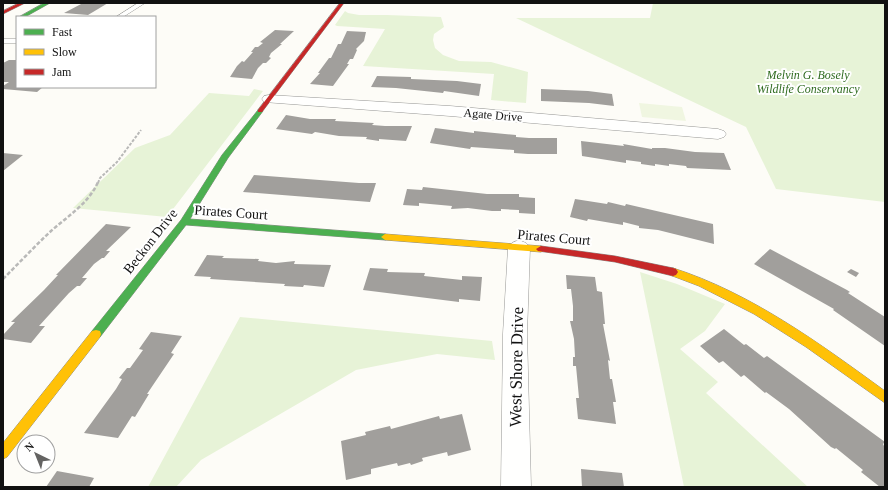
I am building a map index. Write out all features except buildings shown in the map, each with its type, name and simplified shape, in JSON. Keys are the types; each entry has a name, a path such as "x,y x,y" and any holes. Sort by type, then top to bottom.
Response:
{"main road":[{"path":"3,13 23,3"},
{"path":"23,16 48,3"},
{"name":"Beckon Drive","path":"3,453 184,222 225,157 342,3"},
{"name":"Pirates Court","path":"184,222 586,253 629,260 666,270 703,284 764,315 810,345 885,398"}],"street":[{"name":"Agate Drive","path":"269,99 450,111 718,134"},
{"name":"West Shore Drive","path":"516,487 516,334 520,248"}],"lane":[{"path":"121,16 142,3"},
{"path":"3,41 16,41"}],"path":[{"path":"3,278 95,190 100,178 116,162 141,130"}],"green space":[{"name":"Melvin G. Bosely Wildlife Conservancy","path":"653,3 885,3 885,202 776,189 746,127 516,18 650,18"},
{"path":"345,11 359,15 441,17 444,27 434,34 433,40 435,48 443,55 459,61 491,62 528,72 526,103 491,100 494,74 363,66 385,29 335,25"},
{"path":"254,89 263,91 167,217 73,208 135,148 170,135 209,93 249,96"},
{"path":"639,103 682,107 686,121 642,117"},
{"path":"640,272 677,284 725,304 705,331 680,349 718,382 706,393 808,487 684,487"},
{"path":"240,317 492,341 495,360 437,354 356,370 201,460 176,487 148,487"}],"traffic: fast":[{"path":"23,16 48,3"},
{"path":"96,334 184,222 225,157 260,111"},
{"path":"184,222 385,237"}],"traffic: slow":[{"path":"385,237 541,249"},
{"path":"673,272 730,296 784,327 835,361 885,398"},
{"path":"3,453 96,334"}],"traffic: jam":[{"path":"3,13 23,3"},
{"path":"260,111 342,3"},
{"path":"541,249 615,259 673,272"}]}
